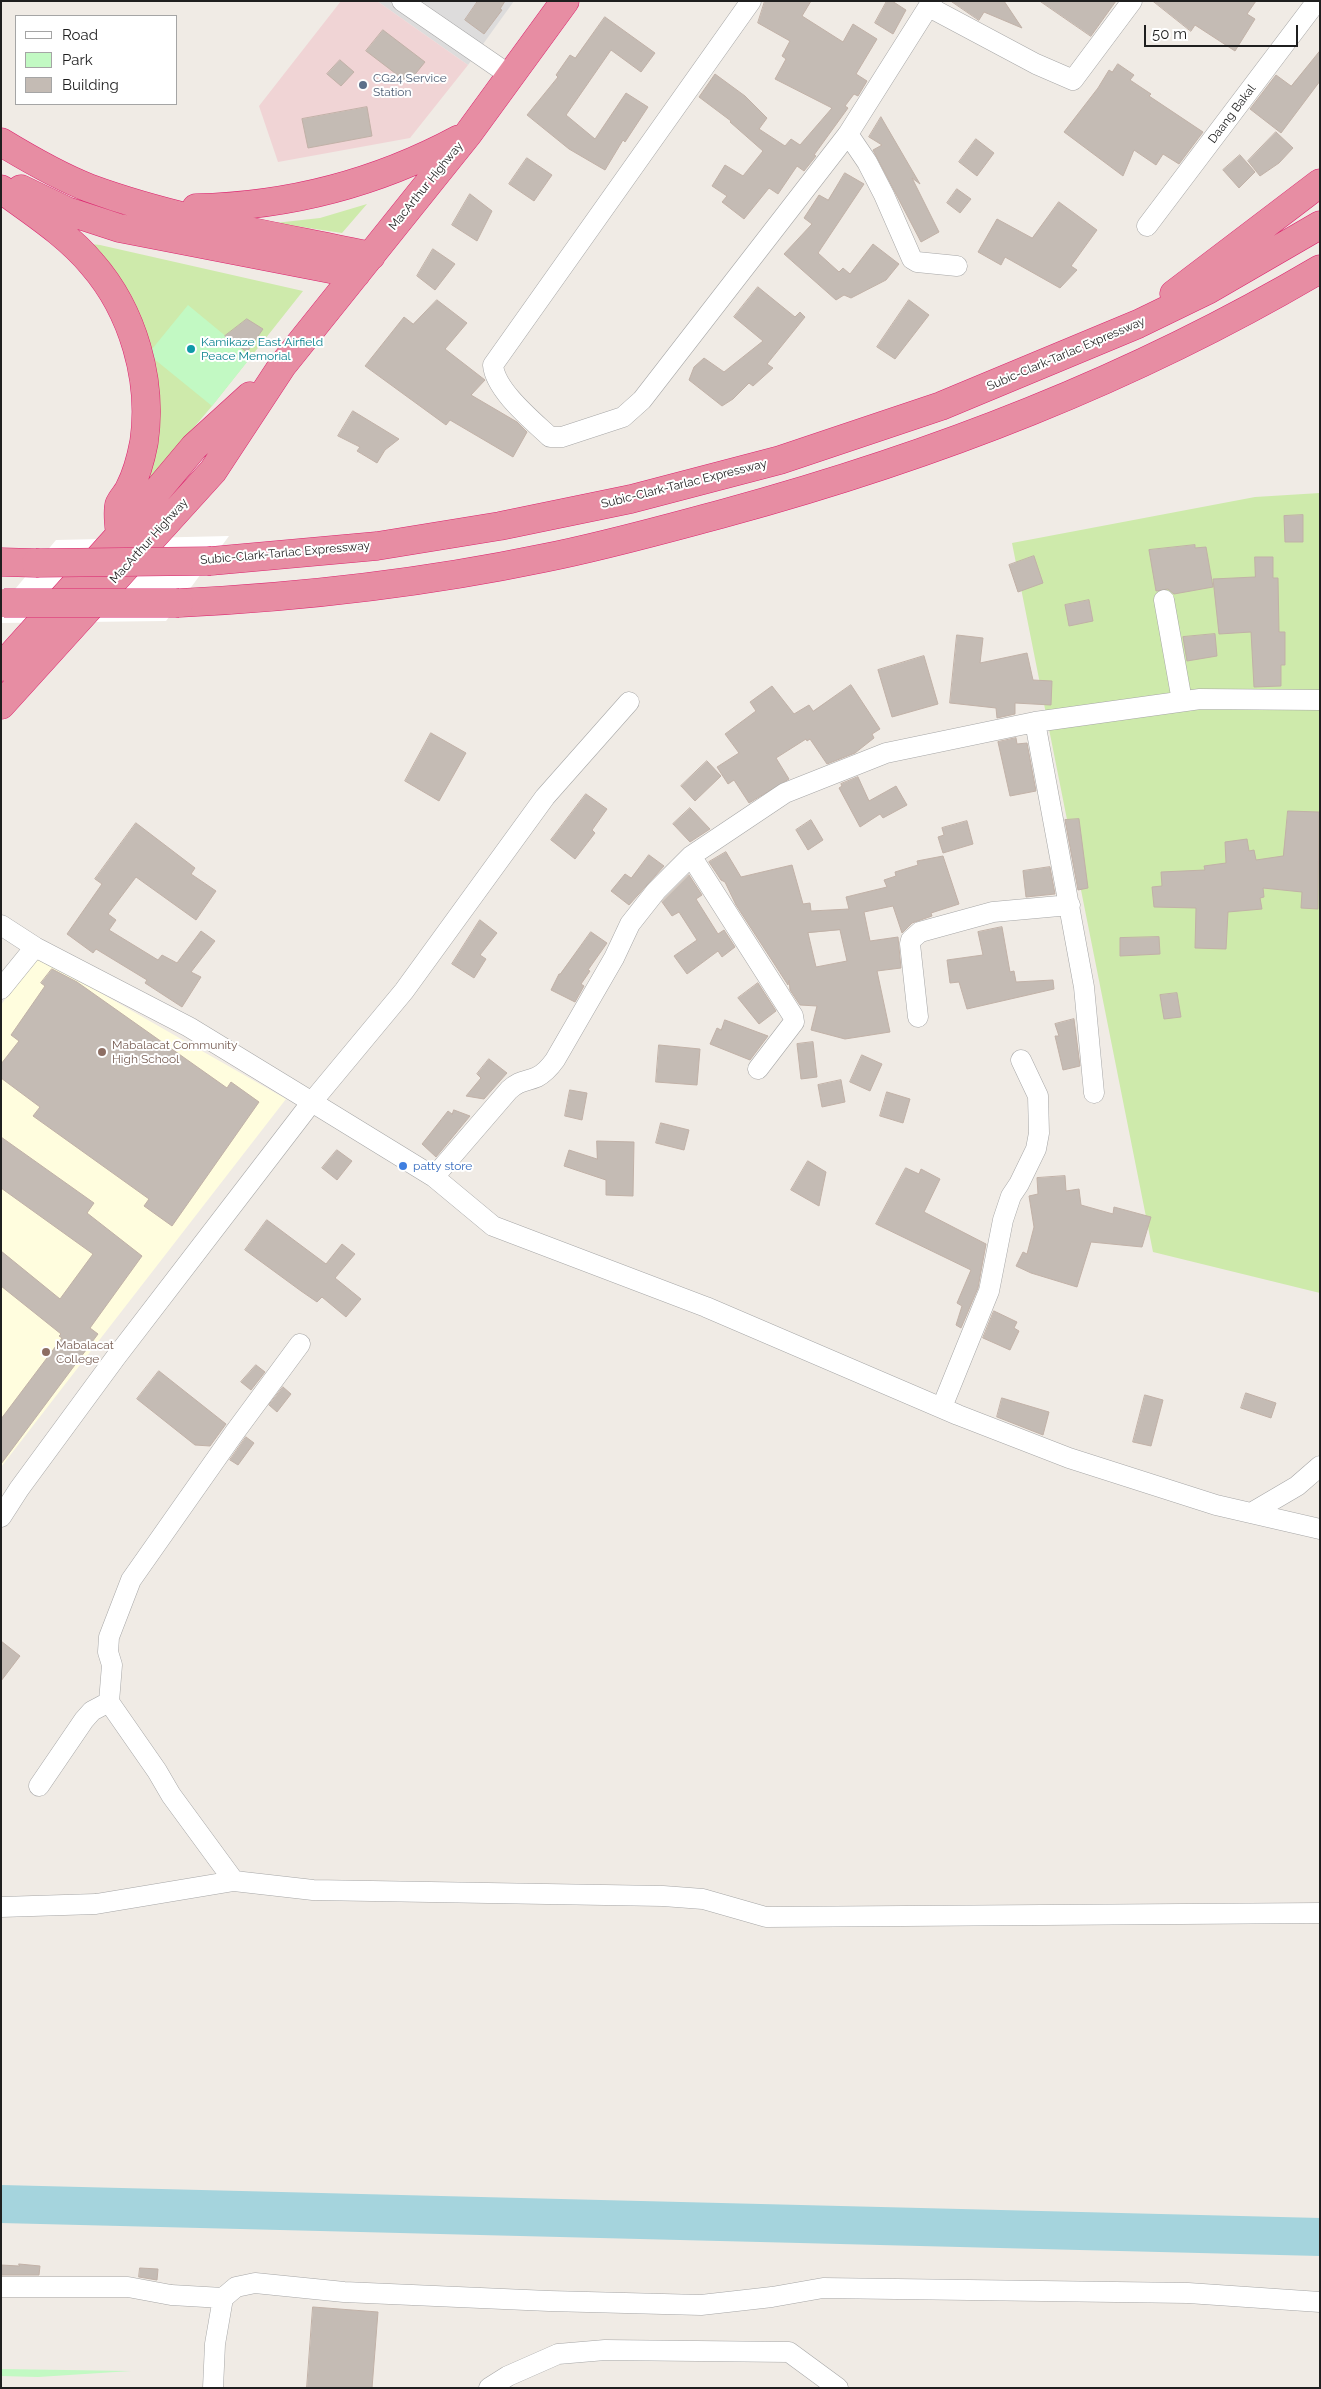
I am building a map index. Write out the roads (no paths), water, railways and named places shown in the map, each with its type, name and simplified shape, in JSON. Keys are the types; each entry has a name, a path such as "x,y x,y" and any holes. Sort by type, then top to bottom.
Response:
{"highway":[{"name":"MacArthur Highway","path":"1,705 212,471 282,366 468,134 565,1"},
{"path":"160,209 231,208 295,199 379,175 434,152 468,134"},
{"path":"1,142 70,180 117,197 364,265"},
{"path":"1,179 68,211 119,228 364,265"},
{"path":"1138,324 1194,277 1320,183"},
{"path":"1,188 73,245 92,263 116,298 133,336 145,397 146,420 141,457 136,475 119,505 120,535"},
{"name":"Subic-Clark-Tarlac Expressway","path":"1,562 212,560 377,546 500,526 631,499 780,460 941,406 1138,324 1208,290 1320,225"},
{"path":"3,603 179,603 349,589 463,573 618,542 799,492 953,443 1137,367 1254,308 1320,269"},
{"name":"MacArthur Highway","path":"1,667 120,535 194,447 282,366"}],"street":[{"path":"402,1 511,76"},
{"path":"751,1 493,365 494,374 506,392 550,437 562,437 623,417 642,400 848,134 930,4 1036,64 1074,80 1132,1"},
{"name":"Daang Bakal","path":"1147,226 1317,1"},
{"path":"848,134 867,162 884,195 912,259 917,262 957,266"},
{"path":"1164,600 1182,701"},
{"path":"434,1178 509,1090 519,1081 535,1078 544,1073 555,1060 614,958 630,924 656,891 691,856 786,793 886,753 1035,722 1200,699 1320,700"},
{"path":"2,1512 116,1357 311,1103 404,991 545,797 630,702"},
{"path":"1035,722 1084,987 1094,1094"},
{"path":"691,856 793,1016 794,1022 758,1069"},
{"path":"918,1017 910,944 914,936 920,932 993,912 1070,905"},
{"path":"1,925 35,947 189,1027 434,1178 493,1226 706,1307 942,1406 958,1415 1069,1458 1216,1505 1320,1529"},
{"path":"1,989 35,947"},
{"path":"942,1406 989,1291 1003,1220 1011,1196 1036,1149 1039,1133 1038,1096 1021,1060"},
{"path":"234,1880 171,1795 157,1771 109,1702 112,1666 108,1652 109,1636 131,1580 235,1432 300,1344"},
{"path":"1251,1513 1297,1486 1320,1466"},
{"path":"39,1786 84,1720 92,1712 109,1702"},
{"path":"1,1907 96,1904 234,1880 313,1890 664,1896 702,1899 766,1917 1320,1913"},
{"path":"1,2287 128,2287 171,2295 223,2298 236,2288 255,2283 354,2292 549,2302 692,2305 772,2297 823,2288 1188,2293 1320,2302"},
{"path":"213,2388 215,2344 223,2298"},
{"path":"489,2388 508,2376 558,2354 605,2350 789,2352 838,2388"}],"waterway":[{"path":"1,2204 1320,2237"}],"place":[{"name":"CG24 Service Station","path":"363,85"},
{"name":"Kamikaze East Airfield Peace Memorial","path":"191,349"},
{"name":"Mabalacat Community High School","path":"102,1052"},
{"name":"patty store","path":"403,1166"},
{"name":"Mabalacat College","path":"46,1352"}]}
